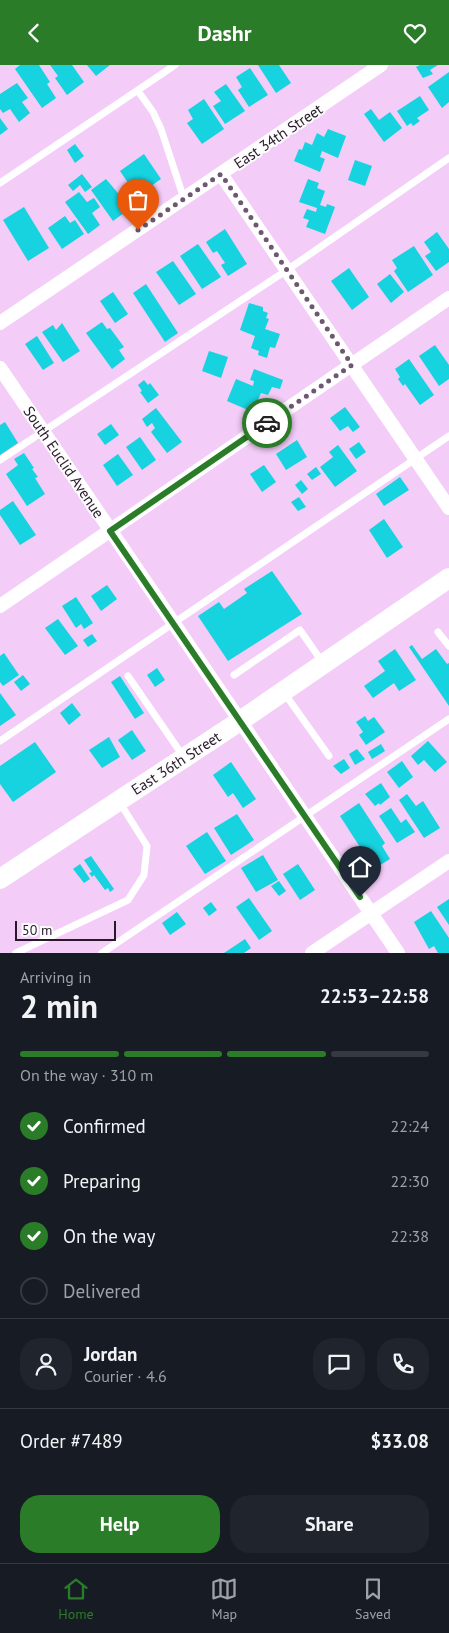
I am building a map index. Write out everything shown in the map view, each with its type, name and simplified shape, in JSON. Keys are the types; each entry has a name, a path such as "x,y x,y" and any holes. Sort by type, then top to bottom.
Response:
{"main road":[{"name":"East 36th Street","path":"0,879 240,721 449,578"}],"street":[{"name":"East 34th Street","path":"0,323 381,65"},
{"path":"221,174 449,508"},
{"path":"0,606 449,298"},
{"name":"South Euclid Avenue","path":"0,368 398,953"},
{"path":"312,953 449,861"}],"lane":[{"path":"0,183 175,65"},
{"path":"138,91 162,129 184,199"},
{"path":"0,460 287,270 449,158"},
{"path":"0,741 449,436"},
{"path":"234,675 300,630 324,664"},
{"path":"438,632 449,646"},
{"path":"128,676 184,757"},
{"path":"283,691 329,756"},
{"path":"102,953 449,719"},
{"path":"16,953 128,900 144,875 147,846 118,801"}],"building":[{"path":"20,65 39,65 50,82 47,84 56,98 42,108 15,69"},
{"path":"50,65 72,65 84,82 67,95 55,78 58,76"},
{"path":"87,65 110,65 96,76"},
{"path":"258,65 279,65 291,83 276,93"},
{"path":"420,65 438,65 430,70 433,74 423,78 416,67"},
{"path":"250,68 268,95 249,107 238,90 242,87 236,77"},
{"path":"449,72 449,102 442,108 428,87"},
{"path":"17,83 28,98 22,102 30,113 19,122 10,109 3,113 0,109 0,94"},
{"path":"226,84 245,111 225,124 213,106 221,101 214,92"},
{"path":"420,96 429,110 417,118 420,121 413,126 411,123 407,126 397,111"},
{"path":"204,99 224,129 202,144 187,123 193,119 188,110"},
{"path":"371,109 379,120 390,112 402,128 384,142 364,114"},
{"path":"0,118 8,129 0,135"},
{"path":"328,129 346,136 338,158 322,151 320,157 325,159 320,172 294,161 299,149 302,150 305,142 312,145 317,133 324,137"},
{"path":"75,144 84,156 75,163 67,150"},
{"path":"144,154 161,179 137,196 120,171"},
{"path":"355,160 372,166 365,186 348,180"},
{"path":"82,174 92,187 85,192 80,185 73,191 68,185"},
{"path":"106,179 123,199 120,201 128,210 113,221 91,190"},
{"path":"308,179 319,183 317,188 325,191 320,205 326,207 327,204 335,207 325,234 306,227 309,220 303,218 307,209 316,212 317,208 299,202"},
{"path":"79,192 87,202 94,198 100,207 92,213 100,225 88,234 65,202"},
{"path":"24,207 49,248 28,261 3,220"},
{"path":"65,216 70,223 75,220 84,234 62,249 48,228"},
{"path":"225,229 247,264 228,276 221,265 225,263 217,251 213,253 206,242"},
{"path":"437,232 449,249 449,262 436,271 425,256 431,252 424,242"},
{"path":"198,244 221,277 202,289 180,256"},
{"path":"414,246 433,275 408,292 394,271 397,268 392,260"},
{"path":"173,261 196,294 179,305 156,272"},
{"path":"349,268 369,297 352,310 331,281"},
{"path":"390,274 404,292 391,303 377,284"},
{"path":"146,284 178,333 165,342 133,293"},
{"path":"113,292 128,314 115,323 100,301"},
{"path":"249,303 263,307 263,311 268,313 266,318 269,319 265,329 280,334 275,348 270,347 267,358 258,355 259,351 251,348 255,336 240,330"},
{"path":"102,322 107,329 110,328 124,347 119,350 125,359 112,369 86,333"},
{"path":"62,323 80,351 63,362 42,332 53,325 56,330"},
{"path":"37,336 54,363 43,370 25,344"},
{"path":"435,345 449,365 449,379 439,386 419,356"},
{"path":"209,351 228,357 221,378 202,371"},
{"path":"409,359 434,395 420,405 405,384 403,386 398,379 400,377 395,369"},
{"path":"254,369 283,380 280,389 272,387 268,395 261,393 256,405 251,403 248,410 227,401 236,379 253,386 254,381 250,380"},
{"path":"144,380 148,385 150,383 159,395 148,403 140,392 142,391 138,385"},
{"path":"345,407 360,427 353,432 348,426 340,431 330,418"},
{"path":"156,408 182,442 167,453 151,432 155,428 152,423 147,427 142,419"},
{"path":"5,422 18,443 0,455 0,425"},
{"path":"111,424 119,435 105,445 97,434"},
{"path":"140,437 156,460 142,470 126,447"},
{"path":"297,440 307,457 286,470 276,454"},
{"path":"359,442 366,452 356,459 349,449"},
{"path":"338,445 357,471 335,487 320,467 333,457 329,452"},
{"path":"24,453 34,468 32,469 38,477 35,478 45,494 27,506 6,474 18,465 14,459"},
{"path":"118,454 133,475 117,486 103,465"},
{"path":"264,465 276,482 262,492 250,474"},
{"path":"316,467 321,474 312,480 307,474"},
{"path":"400,477 409,490 384,506 376,494"},
{"path":"301,480 308,489 302,494 295,485"},
{"path":"299,497 306,507 298,511 291,502"},
{"path":"13,501 36,535 20,545 0,515 0,510"},
{"path":"384,519 403,547 387,558 369,530"},
{"path":"272,571 302,614 228,661 198,616 219,602 224,609 247,593 244,589"},
{"path":"107,585 117,599 101,611 91,596"},
{"path":"76,597 93,623 84,629 81,624 76,628 62,606"},
{"path":"58,619 78,646 65,655 45,628"},
{"path":"92,634 97,641 88,647 83,640"},
{"path":"412,645 422,659 436,649 447,664 449,663 449,706 409,647"},
{"path":"395,649 416,680 399,691 394,683 373,698 364,686 385,671 378,661"},
{"path":"4,653 19,675 3,686 0,682 0,656"},
{"path":"157,668 165,680 155,687 147,675"},
{"path":"23,675 30,684 21,691 14,682"},
{"path":"120,676 144,713 135,719 111,682"},
{"path":"0,693 16,715 0,726"},
{"path":"72,703 81,715 69,725 60,713"},
{"path":"365,716 368,721 374,717 385,732 366,745 359,735 363,732 356,722"},
{"path":"132,730 146,751 132,760 118,740"},
{"path":"109,737 120,757 102,768 89,750"},
{"path":"428,741 447,762 435,772 424,760 418,765 411,756"},
{"path":"35,742 56,772 13,802 0,784 0,766"},
{"path":"381,744 385,751 372,759 368,752"},
{"path":"357,749 365,759 355,765 349,754"},
{"path":"344,759 350,768 341,774 333,766"},
{"path":"402,761 413,777 399,788 387,772"},
{"path":"231,762 256,799 243,808 233,793 228,797 213,775"},
{"path":"381,783 390,797 380,805 379,803 375,806 365,794"},
{"path":"407,794 416,806 423,801 440,828 424,838 399,800"},
{"path":"359,803 385,843 382,846 390,859 374,869 340,816"},
{"path":"391,808 401,823 406,819 415,832 397,843 379,816"},
{"path":"237,814 254,840 231,855 214,828"},
{"path":"207,832 226,861 205,874 186,846"},
{"path":"263,855 278,880 256,892 241,868"},
{"path":"91,856 114,889 110,892 108,888 105,890 94,875 92,877 89,873 92,872 84,860"},
{"path":"80,864 90,879 84,883 73,869"},
{"path":"298,864 315,890 300,900 283,874"},
{"path":"279,881 286,891 279,896 271,886"},
{"path":"249,898 272,931 259,940 236,907"},
{"path":"449,899 449,925 437,907"},
{"path":"211,902 217,910 209,916 203,908"},
{"path":"431,911 449,938 449,953 438,953 434,946 429,949 414,922"},
{"path":"177,912 186,924 170,935 162,923"},
{"path":"245,939 251,948 244,953 224,953"}],"way so far":[{"path":"138,230 221,174 352,365 267,423"}],"route":[{"path":"267,423 110,531 360,897"}]}
